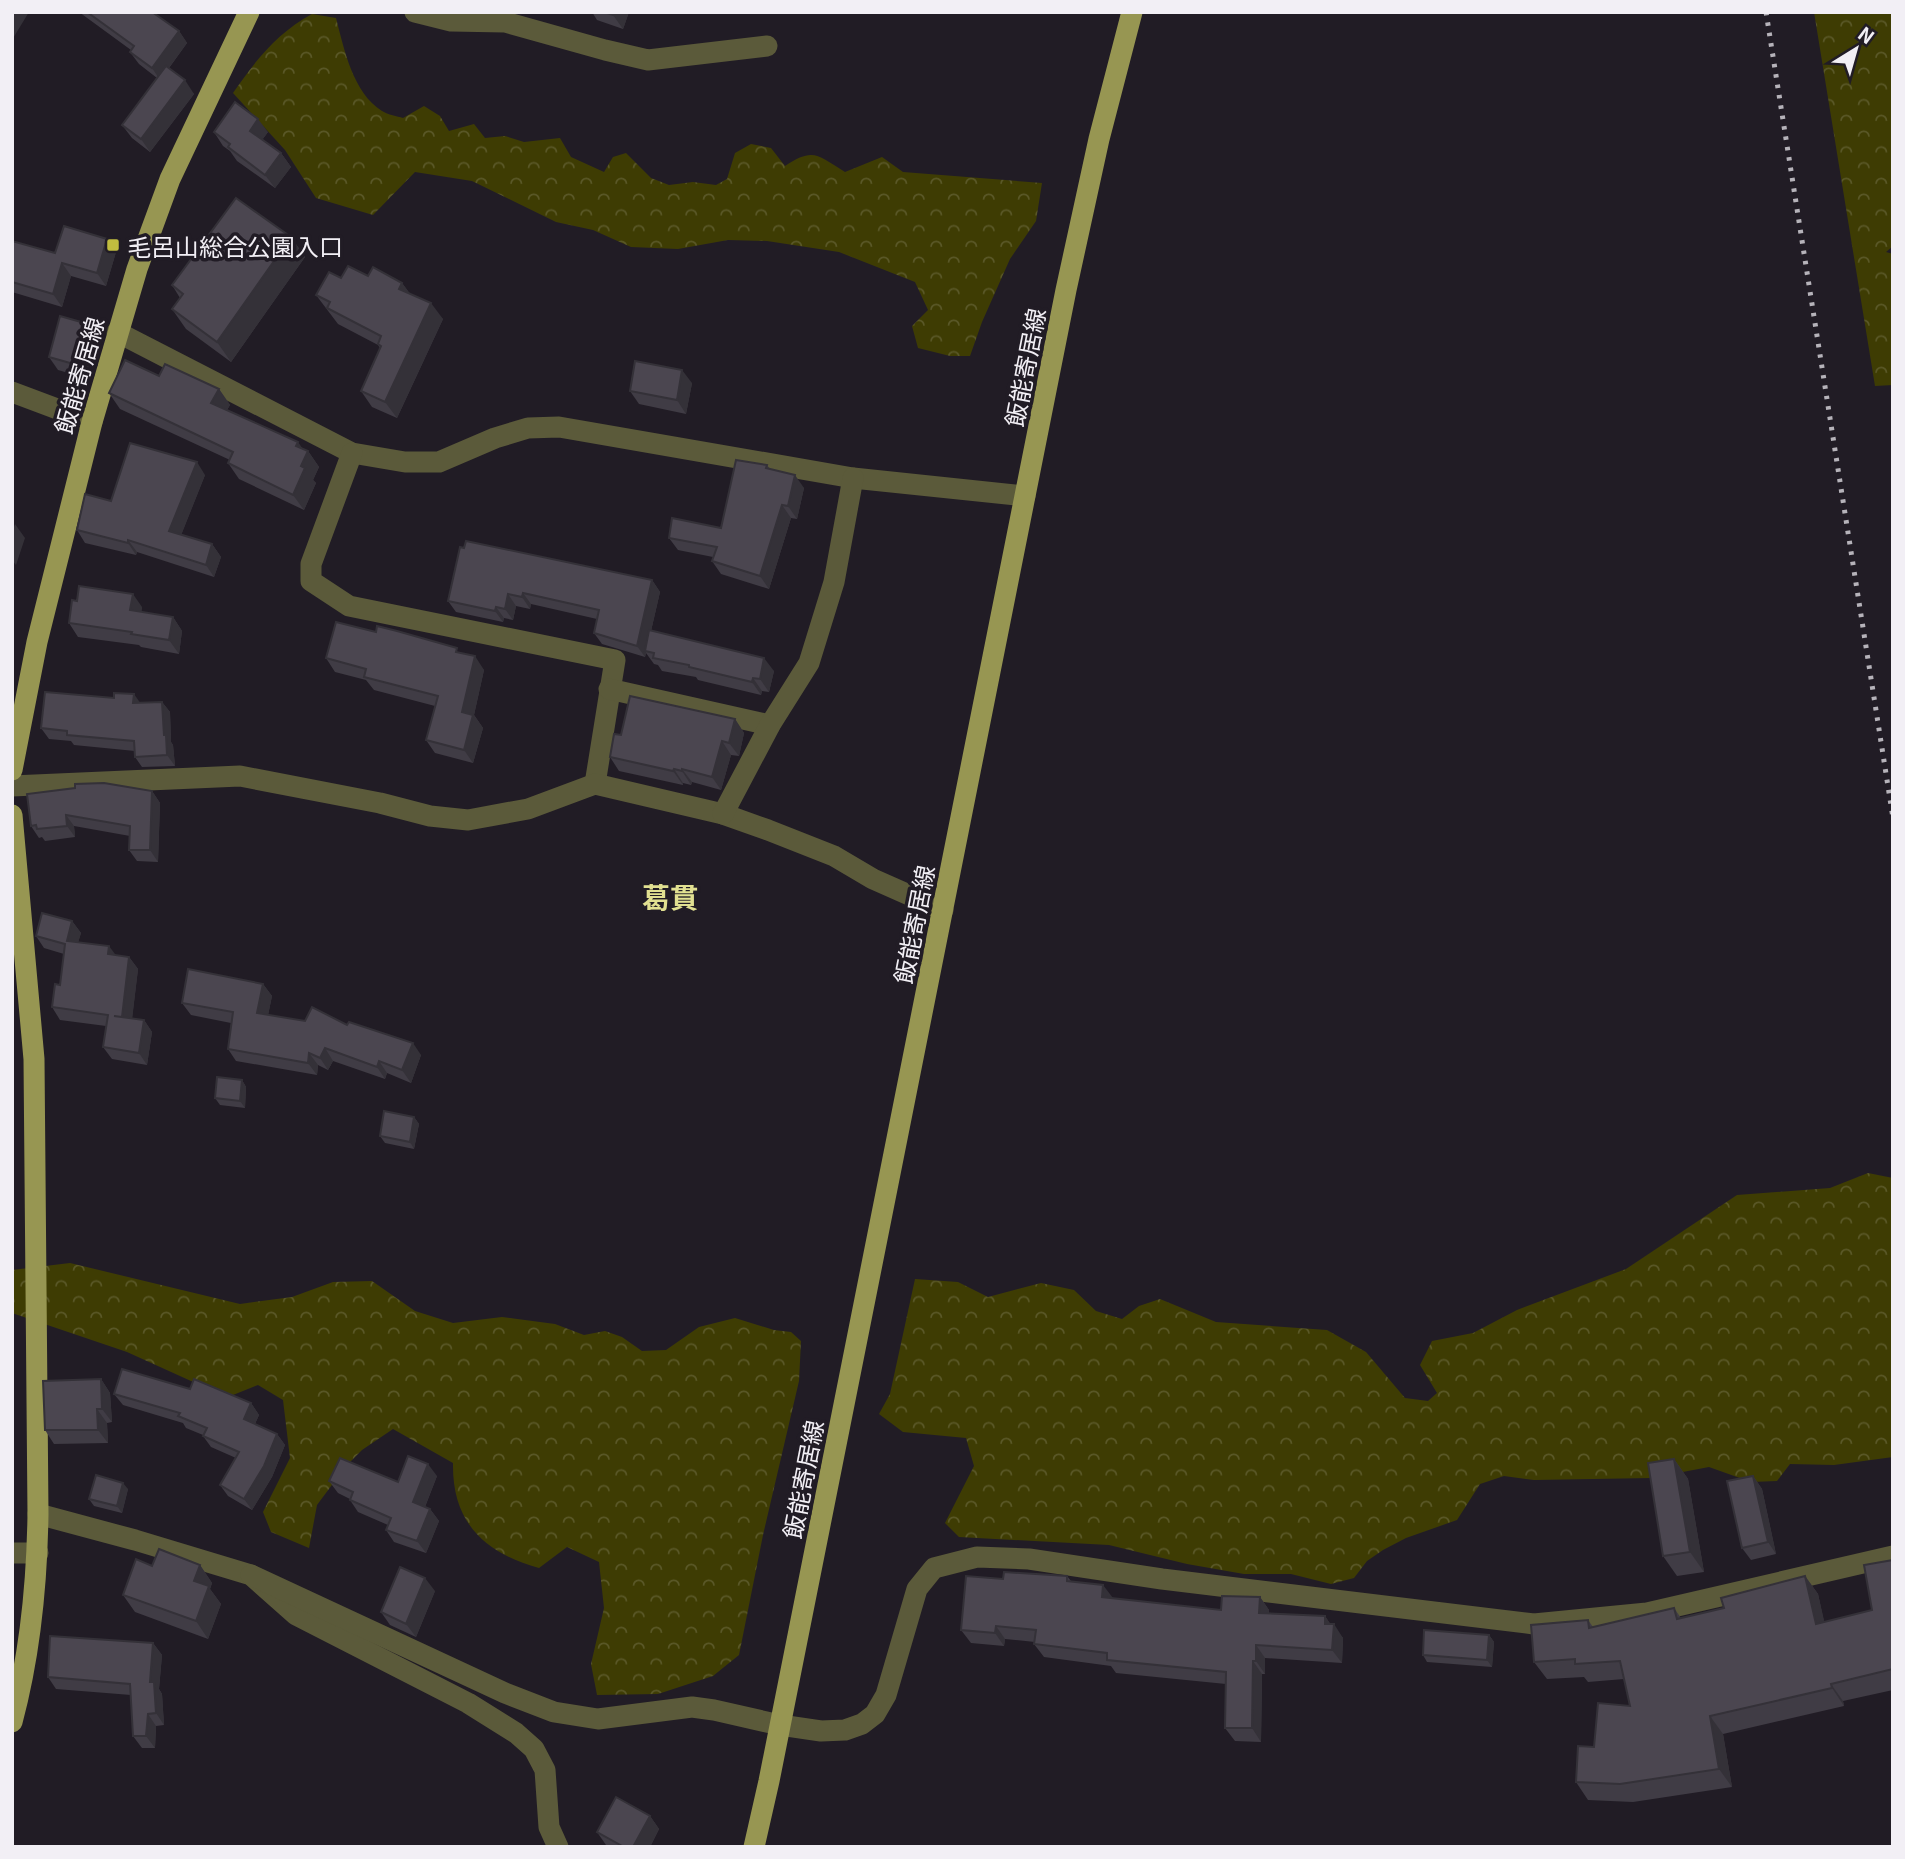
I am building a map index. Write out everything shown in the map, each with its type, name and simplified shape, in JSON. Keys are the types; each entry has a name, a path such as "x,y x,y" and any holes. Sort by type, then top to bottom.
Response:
{"main road":[{"name":"飯能寄居線","path":"12,770 37,642 117,332 170,180 249,12"},
{"name":"飯能寄居線","path":"754,1847 1066,290 1096,151 1132,12"},
{"path":"12,815 34,1059 38,1514 38,1553 28,1638 12,1721"}],"street":[{"path":"415,12 451,21 505,22 648,60 767,46"},
{"path":"117,332 352,453 405,462 439,462 495,438 528,428 559,427 853,478 1025,496"},
{"path":"12,392 92,422"},
{"path":"352,453 311,564 311,581 348,606 615,660 595,784"},
{"path":"723,814 770,726 809,663 834,582 853,478"},
{"path":"609,689 770,726"},
{"path":"12,786 240,776 380,803 430,816 468,820 528,809 595,784 723,814 834,856 873,879 943,910"},
{"path":"38,1514 251,1575 505,1693 554,1712 598,1719 692,1707 821,1731 845,1731 862,1724 875,1714 886,1695 917,1589 934,1568 977,1556 1029,1559 1162,1579 1534,1624 1647,1614 1893,1556"},
{"path":"12,1553 38,1553"},
{"path":"251,1575 296,1615 468,1703 516,1733 534,1749 545,1770 549,1827 558,1847"}],"green space":[{"path":"1814,12 1893,12 1893,246 1886,252 1893,254 1893,385 1875,386"},
{"path":"312,14 336,18 346,56 357,82 372,103 392,115 403,118 424,106 440,116 449,131 474,124 485,138 505,136 524,142 560,138 571,157 604,172 613,157 626,153 651,178 669,185 693,182 716,185 727,179 735,153 751,144 771,148 785,166 809,155 828,161 845,172 882,157 903,172 1042,183 1036,221 1010,259 970,356 950,356 918,348 912,326 928,310 915,282 839,252 767,241 728,240 678,249 631,247 593,230 556,222 472,181 415,172 373,215 316,198 285,150 233,93 268,49 288,30"},
{"path":"1868,1173 1893,1178 1893,1457 1834,1465 1790,1464 1777,1481 1751,1482 1709,1467 1651,1478 1534,1480 1504,1476 1480,1484 1457,1520 1406,1538 1367,1561 1354,1578 1331,1584 1291,1574 1244,1574 1187,1564 1109,1545 959,1537 945,1523 974,1466 966,1438 903,1432 879,1414 890,1394 915,1279 958,1282 988,1297 1041,1283 1074,1290 1096,1311 1122,1319 1139,1306 1160,1299 1216,1322 1327,1330 1366,1352 1405,1398 1428,1401 1437,1393 1420,1365 1432,1341 1473,1333 1517,1310 1626,1269 1737,1195 1830,1188"},
{"path":"70,1263 240,1304 292,1297 333,1282 372,1281 415,1311 453,1323 502,1317 555,1324 584,1335 605,1331 622,1337 642,1351 666,1350 699,1327 735,1318 774,1330 791,1332 801,1341 799,1381 763,1535 739,1655 713,1676 658,1694 597,1695 591,1664 604,1608 599,1562 567,1547 539,1568 502,1554 487,1544 465,1518 454,1484 453,1463 393,1429 362,1450 346,1466 317,1505 309,1548 271,1532 263,1512 290,1458 283,1400 258,1385 233,1395 191,1381 127,1352 12,1313 12,1270"}],"building":[{"path":"87,12 152,12 179,31 152,68 130,52 134,46"},
{"path":"166,66 185,80 141,139 122,125"},
{"path":"235,102 258,119 250,131 281,153 265,175 228,147 230,144 214,132"},
{"path":"236,198 291,237 217,342 172,309 183,294 172,285"},
{"path":"64,226 107,239 97,273 62,263 53,294 12,282 12,241 55,253"},
{"path":"348,266 368,276 373,267 402,283 399,289 431,303 385,402 361,391 381,346 378,344 381,336 327,308 330,302 316,295 329,272 341,278"},
{"path":"60,316 88,324 77,365 49,357"},
{"path":"125,360 159,376 165,364 219,389 211,403 298,442 296,446 308,451 301,466 305,468 293,495 228,463 233,452 109,393"},
{"path":"635,361 682,370 677,400 630,391"},
{"path":"130,443 197,462 169,531 212,544 206,565 128,540 128,543 77,530 85,494 111,501"},
{"path":"736,460 767,465 766,468 795,475 788,506 782,505 760,576 712,561 717,547 669,538 672,518 721,528"},
{"path":"466,541 652,580 637,646 594,633 599,610 523,593 522,597 508,594 505,609 496,607 495,611 448,601 460,547 464,548"},
{"path":"79,586 133,594 130,610 173,617 169,640 69,623 72,600 77,601"},
{"path":"336,622 376,632 377,626 457,648 456,652 475,656 462,712 473,715 464,750 426,740 438,696 364,677 366,669 326,658"},
{"path":"649,630 764,658 760,679 753,678 752,682 653,658 654,653 645,651"},
{"path":"45,692 114,698 114,693 134,694 133,703 162,702 167,755 135,757 134,741 67,735 67,731 41,728"},
{"path":"630,696 735,719 729,743 722,741 712,777 610,757 614,734 621,735"},
{"path":"104,783 152,791 150,850 129,850 130,826 66,815 67,826 37,829 36,825 31,826 27,794 75,788 75,784"},
{"path":"42,913 72,921 67,941 109,946 108,954 129,957 122,1017 114,1016 144,1020 139,1053 103,1047 108,1015 52,1007 55,984 60,985 65,944 36,936"},
{"path":"188,969 263,984 257,1013 305,1021 312,1007 347,1025 349,1022 413,1043 402,1070 379,1061 377,1067 325,1048 320,1058 309,1053 308,1063 228,1049 233,1012 182,1003"},
{"path":"217,1077 242,1080 240,1101 215,1098"},
{"path":"384,1111 414,1117 410,1142 380,1136"},
{"path":"122,1369 190,1389 194,1379 251,1403 244,1419 277,1434 264,1466 244,1499 220,1485 239,1452 203,1436 207,1428 178,1416 180,1413 114,1394"},
{"path":"101,1379 102,1409 97,1409 98,1430 45,1430 43,1381"},
{"path":"408,1456 428,1464 413,1502 430,1509 417,1541 386,1530 391,1518 350,1500 353,1492 329,1481 340,1458 398,1482"},
{"path":"1674,1459 1690,1552 1663,1556 1648,1463"},
{"path":"96,1475 123,1483 117,1506 89,1499"},
{"path":"1753,1476 1768,1542 1742,1548 1727,1481"},
{"path":"159,1549 200,1565 194,1581 209,1586 196,1621 123,1595 136,1559 152,1566"},
{"path":"1893,1560 1893,1669 1831,1684 1832,1688 1710,1716 1719,1769 1620,1784 1576,1782 1578,1746 1594,1747 1598,1703 1630,1706 1620,1661 1575,1664 1575,1659 1534,1662 1531,1625 1588,1620 1589,1628 1674,1608 1677,1619 1724,1608 1721,1598 1805,1576 1816,1624 1872,1610 1864,1565"},
{"path":"400,1567 425,1578 406,1624 381,1612"},
{"path":"1004,1572 1067,1576 1067,1581 1103,1585 1102,1597 1221,1610 1222,1596 1260,1597 1259,1613 1325,1616 1325,1624 1334,1624 1332,1650 1256,1645 1256,1661 1253,1661 1252,1728 1225,1728 1226,1672 1107,1660 1107,1653 1034,1644 1036,1630 996,1626 995,1633 961,1630 966,1576 1003,1579"},
{"path":"1424,1630 1489,1635 1487,1660 1423,1655"},
{"path":"50,1636 153,1643 150,1682 154,1682 156,1713 148,1714 146,1736 133,1736 130,1684 48,1677"},
{"path":"616,1797 650,1816 633,1847 624,1847 597,1832"}],"railway":[{"path":"1766,12 1893,818"}],"place":[{"name":"毛呂山総合公園入口","path":"113,245"}],"district":[{"name":"葛貫","path":"670,896"}]}
